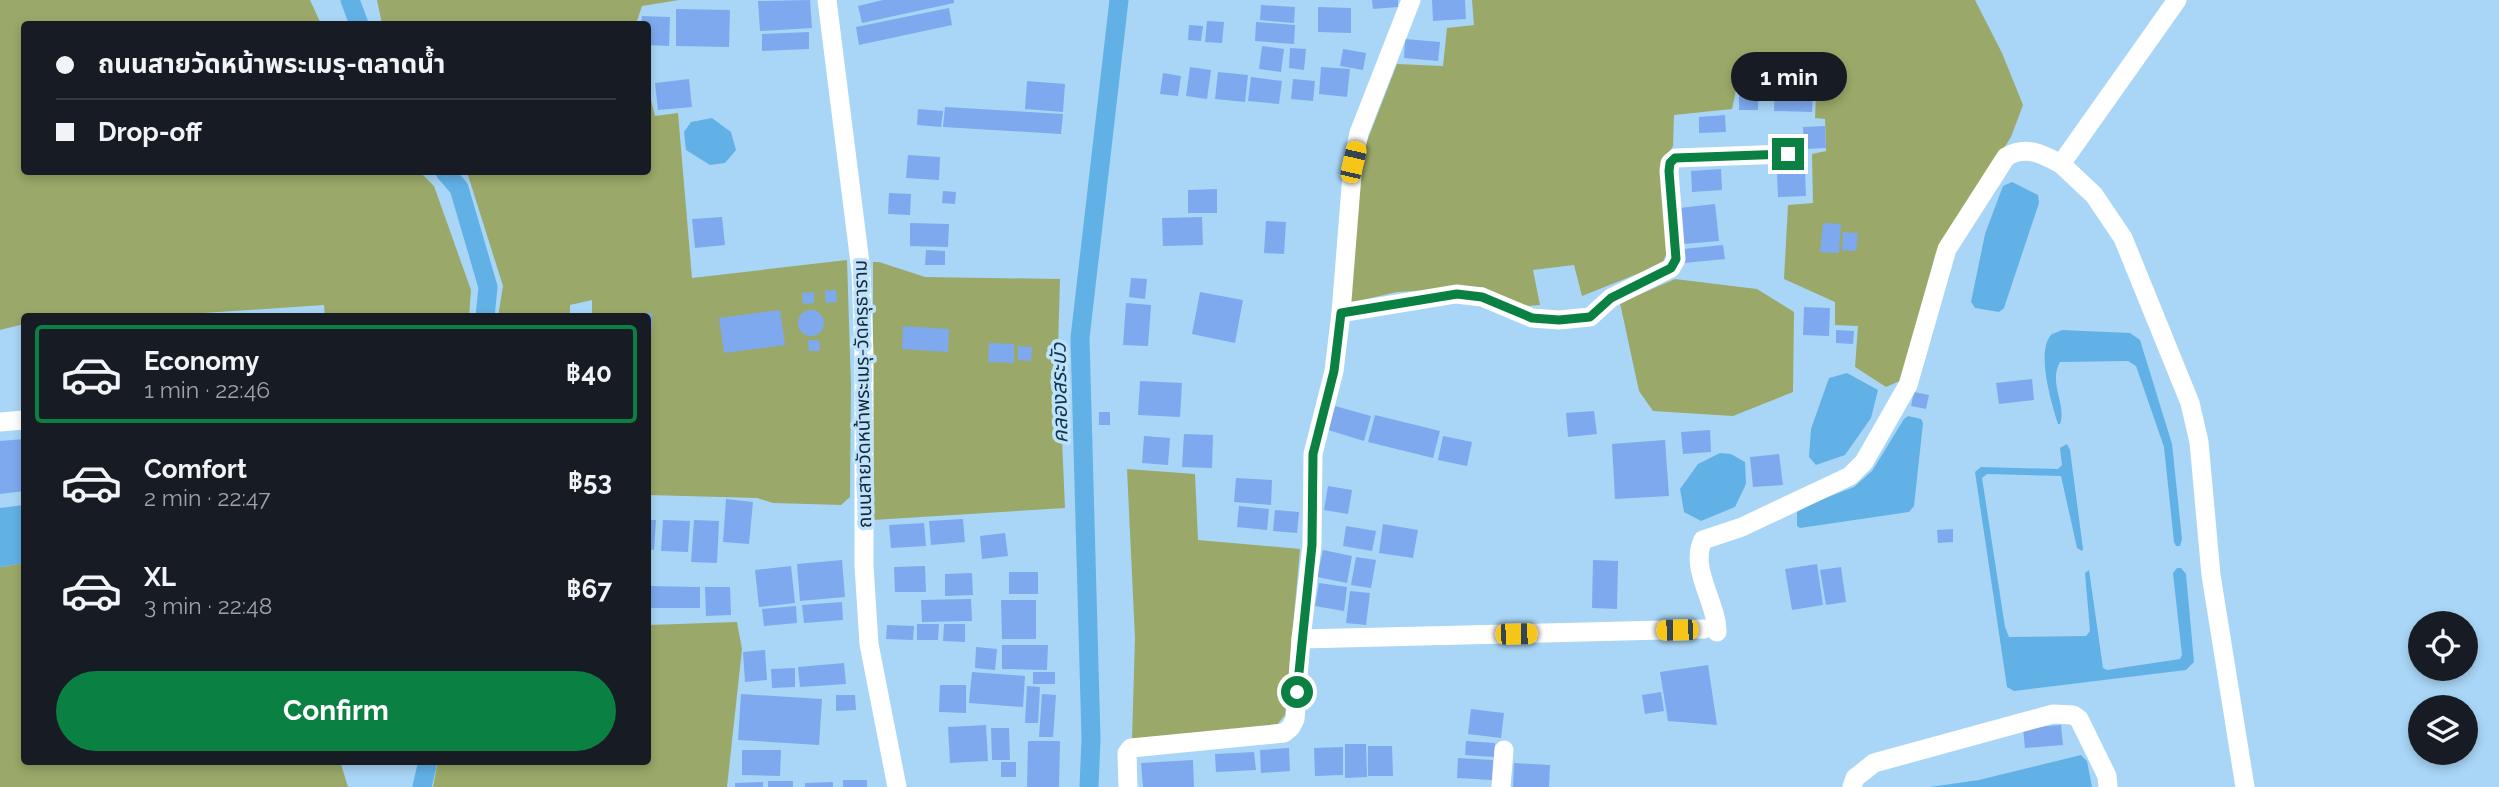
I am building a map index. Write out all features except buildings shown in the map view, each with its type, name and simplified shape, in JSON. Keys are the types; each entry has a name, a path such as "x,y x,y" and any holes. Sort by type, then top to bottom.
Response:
{"street":[{"name":"ถนนสายวัดหน้าพระเมรุ-วัดครุธาราม","path":"827,0 861,271 864,354 864,566 869,644 897,787"},
{"path":"1128,787 1126,753 1131,748 1284,733 1295,719 1312,545 1313,454 1334,371 1353,162 1359,132 1411,0"},
{"path":"2061,164 2176,0"},
{"path":"1301,639 1710,631 1717,620 1699,562 1703,540 1742,527 1850,476 1864,461 1908,385 1947,249 2006,157 2028,150 2061,164 2094,195 2123,238 2190,404 2199,442 2211,575 2245,787"},
{"path":"1341,313 1457,294 1482,297 1532,318 1559,320 1590,317 1611,298 1671,268 1676,259 1669,171 1670,163 1675,158 1788,154"},
{"path":"0,422 21,420"},
{"path":"1852,787 1855,778 1874,763 2053,714 2073,715 2078,719 2107,776 2108,787"},
{"path":"1501,787 1504,750"}],"green space":[{"path":"0,0 310,0 320,21 21,21 21,175 423,175 434,186 471,290 469,313 325,313 324,305 204,313 21,313 21,325 0,330"},
{"path":"377,0 679,0 642,6 637,21 381,21"},
{"path":"1472,0 1975,0 2002,53 2023,105 2011,137 1936,252 1907,373 1902,380 1886,387 1855,367 1858,326 1835,325 1835,302 1784,279 1788,205 1813,203 1812,154 1826,151 1825,119 1815,118 1817,75 1792,72 1743,58 1732,109 1674,115 1673,146 1660,168 1668,250 1662,264 1582,296 1574,265 1533,270 1540,305 1515,307 1483,287 1397,292 1349,303 1359,162 1397,64 1443,66 1447,28 1474,25"},
{"path":"651,100 655,116 678,113 692,278 847,260 851,385 850,497 841,505 773,503 757,498 651,495 651,313 592,313 592,300 570,305 570,313 499,313 503,286 468,175 651,175"},
{"path":"873,262 925,277 1060,279 1058,348 1065,508 873,520"},
{"path":"1675,279 1757,289 1794,312 1793,392 1733,416 1653,411 1639,391 1620,303"},
{"path":"1127,469 1195,474 1198,540 1300,549 1285,715 1276,726 1132,739 1135,638"},
{"path":"21,564 21,765 341,765 348,787 0,787 0,567"},
{"path":"737,622 742,649 727,787 433,787 437,765 651,765 651,625"}],"water":[{"path":"712,118 731,132 736,150 725,163 710,165 686,150 684,132 691,122"},
{"path":"2012,182 2038,195 2039,203 2004,308 1999,312 1975,308 1971,302 1985,234 2003,186"},
{"path":"2062,330 2130,333 2140,340 2172,444 2182,539 2180,546 2176,546 2174,542 2164,447 2136,366 2128,361 2060,362 2056,378 2062,417 2058,424 2046,378 2045,352 2052,334"},
{"path":"1847,373 1878,390 1871,418 1845,455 1816,465 1809,457 1811,429 1829,378"},
{"path":"1908,416 1921,419 1923,423 1914,506 1909,512 1800,528 1797,526 1797,512 1800,508 1854,487 1872,471"},
{"path":"2067,444 2070,450 2082,551 2077,548 2061,476 1987,474 1982,478 2005,627 2009,637 2086,636 2090,631 2085,573 2089,570 2103,668 2107,670 2180,659 2182,655 2173,573 2177,568 2181,568 2186,574 2194,662 2186,670 2014,691 2007,687 1975,472 1981,467 2058,469 2062,465 2060,448"},
{"path":"1720,453 1731,454 1745,462 1746,484 1735,507 1701,521 1684,512 1680,489 1698,464"},
{"path":"21,505 21,564 0,567 0,508"},
{"path":"2081,755 2087,761 2092,787 1930,787 1979,780"}],"waterway":[{"path":"350,0 358,21"},
{"name":"คลองสระบัว","path":"1089,787 1091,739 1080,338 1119,0"},
{"path":"448,175 459,188 488,287 485,313"},
{"path":"422,787 427,765"}],"route":[{"path":"1297,692 1312,545 1313,454 1334,371 1341,313 1457,294 1482,297 1532,318 1559,320 1590,317 1611,298 1671,268 1676,259 1669,171 1670,163 1675,158 1788,154"}]}
